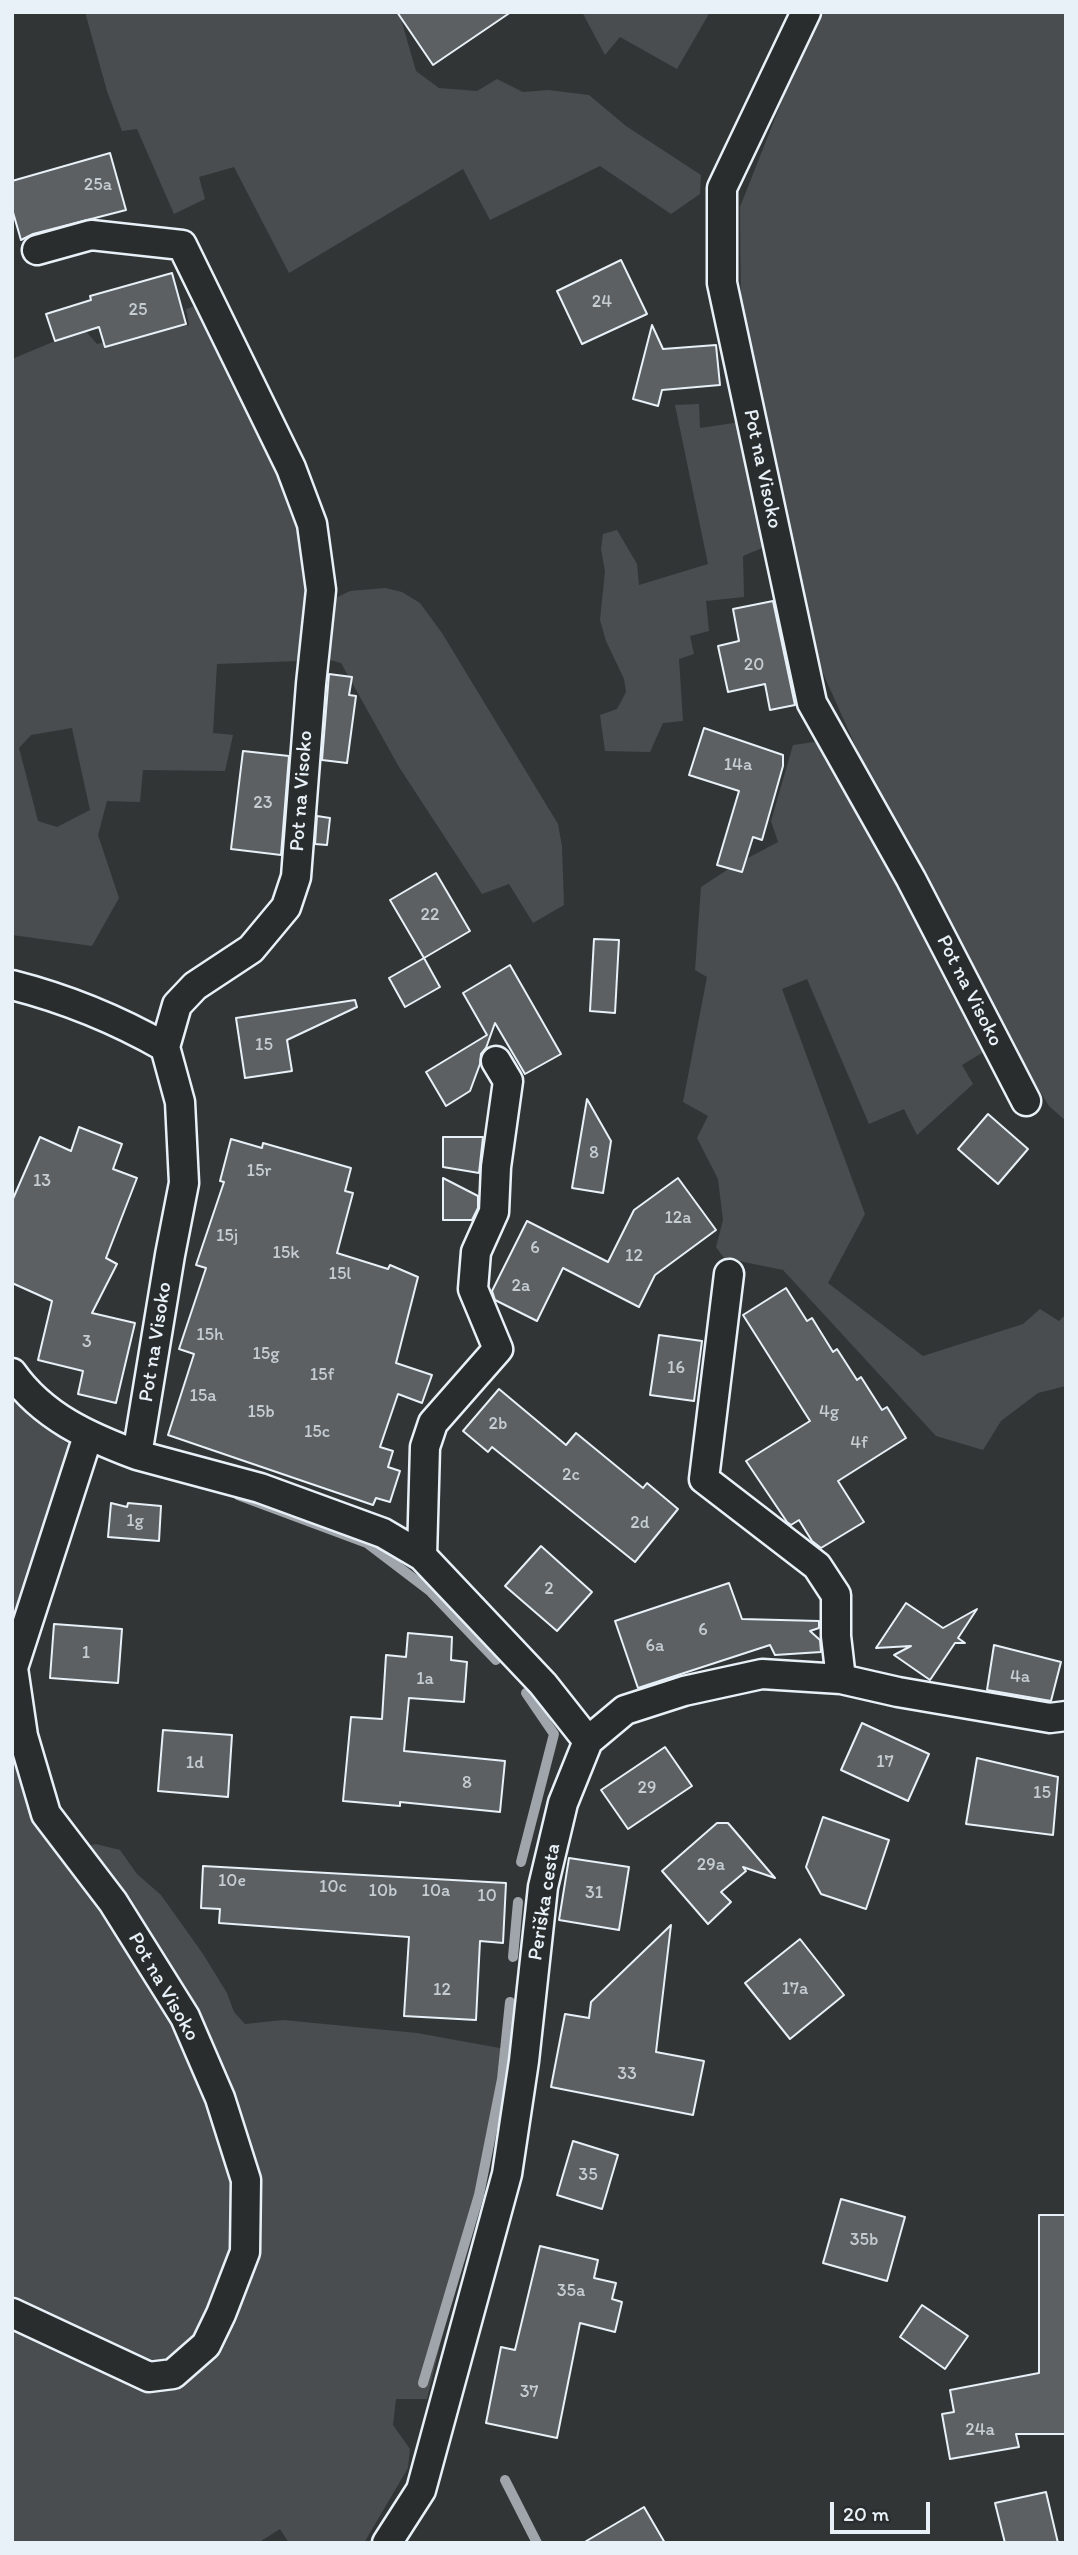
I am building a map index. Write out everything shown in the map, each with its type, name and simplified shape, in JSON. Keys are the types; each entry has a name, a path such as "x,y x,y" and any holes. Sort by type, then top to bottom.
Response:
{"street":[{"name":"Pot na Visoko","path":"806,12 722,188 722,282 812,703 911,879 1026,1101"},
{"name":"Pot na Visoko","path":"37,250 91,235 182,245 291,468 312,524 321,590 296,877 286,907 251,949 195,986 177,1005 165,1047 180,1102 184,1183 137,1455"},
{"path":"12,985 48,994 102,1014 165,1047"},
{"path":"422,1556 425,1447 433,1423 498,1349 473,1289 476,1252 494,1212 496,1167 508,1081 496,1061"},
{"path":"729,1274 704,1479 817,1566 836,1595 836,1636 841,1679"},
{"path":"12,1373 41,1406 88,1436 137,1455 260,1488 383,1533 422,1556 543,1685 588,1741"},
{"name":"Pot na Visoko","path":"12,2313 149,2377 173,2374 206,2345 245,2252 246,2180 220,2098 185,2017 113,1902 46,1814 23,1736 13,1668 88,1436"},
{"name":"Periška cesta","path":"387,2543 421,2490 507,2174 524,2062 543,1887 564,1802 588,1741 625,1710 684,1691 762,1674 841,1679 898,1692 1051,1718 1066,1716"}],"shaded area":[{"path":"85,12 399,12 416,71 439,88 477,91 497,79 523,92 548,90 589,95 626,126 701,175 700,194 671,214 600,166 490,220 463,169 289,273 234,167 199,177 205,199 174,214 137,129 122,131 107,91"},
{"path":"582,12 710,12 677,69 620,37 605,55"},
{"path":"817,12 1066,12 1066,1121 1049,1106 1020,1059 977,972 867,772 814,653 741,310 740,207"},
{"path":"201,304 282,470 307,543 311,590 300,661 217,664 213,733 233,735 225,771 143,770 140,802 107,801 98,835 119,898 92,946 12,935 12,359 84,329 97,344 189,325 186,309","holes":["72,728 90,810 57,827 38,821 19,748 31,735"]},
{"path":"699,404 700,428 740,422 767,546 743,556 744,597 706,601 709,631 690,636 694,654 679,659 683,721 663,723 650,752 605,751 600,715 617,709 626,692 624,679 606,641 600,620 605,571 601,549 603,534 617,530 637,564 639,585 708,564 675,405"},
{"path":"385,588 402,592 420,603 442,633 558,824 562,846 564,905 533,923 509,884 482,894 399,767 341,663 322,658 331,600 350,591"},
{"path":"814,742 835,750 987,1050 962,1065 973,1084 917,1135 904,1109 869,1124 807,979 782,989 865,1214 828,1283 923,1356 1023,1324 1040,1309 1059,1321 1066,1314 1066,1386 1038,1393 1001,1421 983,1450 936,1436 783,1270 724,1258 716,1247 723,1220 718,1179 697,1138 708,1116 683,1102 707,977 695,970 701,887 778,842 771,821 793,745"},
{"path":"12,1397 74,1448 12,1626"},
{"path":"12,1759 23,1784 178,2024 220,2123 238,2190 232,2263 194,2342 155,2370 12,2302"},
{"path":"96,1844 120,1850 137,1874 161,1895 203,1954 227,1993 234,2012 245,2024 283,2020 417,2033 505,2049 488,2156 482,2170 427,2399 396,2399 393,2425 410,2449 408,2468 364,2543 289,2543 280,2529 258,2543 12,2543 12,2328 21,2329 76,2359 145,2388 177,2385 220,2354 237,2320 259,2245 259,2170 229,2086 83,1847"}],"building":[{"path":"397,12 511,12 433,65"},
{"path":"110,153 126,210 33,234 21,240 12,209 12,181"},
{"path":"621,260 647,314 582,344 557,291"},
{"path":"172,273 186,324 105,347 99,327 55,341 46,314 91,300 90,296"},
{"path":"652,325 663,349 716,345 720,385 662,390 658,406 633,399"},
{"path":"773,601 795,705 770,710 765,684 728,692 718,646 739,641 733,609"},
{"path":"329,674 352,677 349,695 356,696 347,763 322,760"},
{"path":"704,728 783,755 783,766 762,840 753,837 742,872 717,865 739,791 689,775"},
{"path":"243,751 289,756 281,855 231,849"},
{"path":"317,816 330,818 327,845 315,844"},
{"path":"436,873 470,931 424,958 390,900"},
{"path":"594,939 619,940 615,1013 590,1011"},
{"path":"424,958 440,987 405,1007 389,978"},
{"path":"510,965 561,1054 525,1074 495,1023 481,1054 470,1091 446,1106 426,1072 487,1035 463,993"},
{"path":"355,1000 357,1007 287,1040 292,1071 245,1078 236,1018"},
{"path":"587,1099 611,1141 603,1193 572,1188"},
{"path":"988,1114 1028,1149 998,1184 958,1149"},
{"path":"79,1127 122,1144 113,1169 137,1178 106,1258 117,1264 92,1313 135,1323 116,1403 78,1394 83,1371 38,1360 52,1301 12,1283 12,1201 40,1137 71,1151"},
{"path":"443,1137 483,1137 479,1173 443,1167"},
{"path":"231,1139 262,1148 263,1143 351,1168 345,1191 353,1193 337,1253 388,1269 390,1265 418,1277 396,1363 432,1375 422,1403 398,1394 380,1447 393,1451 388,1467 400,1471 390,1502 376,1498 373,1505 168,1435 194,1354 179,1349 206,1268 196,1265 224,1182 220,1181"},
{"path":"443,1178 478,1196 478,1208 472,1220 443,1220"},
{"path":"678,1178 716,1230 655,1275 639,1307 563,1268 537,1321 495,1300 492,1291 527,1221 608,1262 634,1210"},
{"path":"786,1288 807,1321 812,1318 833,1352 837,1349 857,1380 861,1377 882,1410 887,1407 906,1438 838,1481 864,1522 821,1548 812,1541 799,1520 791,1525 787,1522 746,1461 810,1421 743,1315"},
{"path":"659,1335 702,1341 694,1401 650,1395"},
{"path":"499,1389 566,1445 576,1433 643,1488 647,1483 678,1509 635,1562 492,1447 488,1452 463,1431"},
{"path":"111,1503 127,1507 128,1503 161,1506 159,1541 108,1537"},
{"path":"541,1546 592,1592 557,1631 505,1586"},
{"path":"729,1583 742,1619 819,1621 819,1628 810,1631 820,1640 821,1652 775,1655 770,1645 638,1688 615,1621"},
{"path":"906,1603 943,1628 977,1609 958,1638 965,1643 955,1643 930,1680 894,1655 911,1646 876,1648"},
{"path":"54,1624 122,1629 118,1683 50,1678"},
{"path":"408,1633 452,1637 451,1660 467,1662 464,1702 409,1698 404,1751 505,1761 500,1812 400,1802 400,1806 343,1801 351,1717 382,1719 386,1655 406,1657"},
{"path":"994,1645 1061,1662 1051,1701 987,1690"},
{"path":"862,1723 929,1754 908,1801 841,1770"},
{"path":"163,1730 232,1735 228,1797 158,1791"},
{"path":"665,1747 692,1786 628,1829 601,1790"},
{"path":"977,1758 1058,1777 1053,1835 966,1824"},
{"path":"823,1817 889,1840 866,1909 821,1894 806,1867"},
{"path":"717,1823 728,1823 775,1878 743,1867 746,1871 721,1892 731,1902 708,1924 662,1871"},
{"path":"569,1858 629,1867 619,1930 559,1920"},
{"path":"203,1866 506,1883 503,1943 480,1941 476,2020 404,2016 409,1937 219,1923 220,1909 201,1908"},
{"path":"671,1925 656,2052 704,2061 693,2115 551,2087 565,2014 589,2018 591,2002"},
{"path":"800,1939 844,1995 790,2039 745,1983"},
{"path":"573,2141 618,2155 602,2209 557,2195"},
{"path":"841,2199 905,2217 887,2281 823,2263"},
{"path":"1039,2215 1066,2215 1066,2434 1016,2434 1019,2447 950,2459 942,2414 954,2412 950,2390 1039,2373"},
{"path":"540,2246 598,2260 594,2278 616,2283 612,2299 622,2302 615,2332 580,2323 557,2438 486,2423 501,2347 515,2350"},
{"path":"922,2305 968,2336 945,2369 900,2337"},
{"path":"1046,2492 1058,2543 1005,2543 995,2503"},
{"path":"644,2507 665,2543 583,2543"}],"waterway":[{"path":"238,1495 367,1543 430,1591 496,1660"},
{"path":"521,1862 554,1734 526,1693"},
{"path":"513,1957 518,1902"},
{"path":"423,2383 479,2195 502,2079 510,2002"},
{"path":"505,2480 537,2543"}]}
